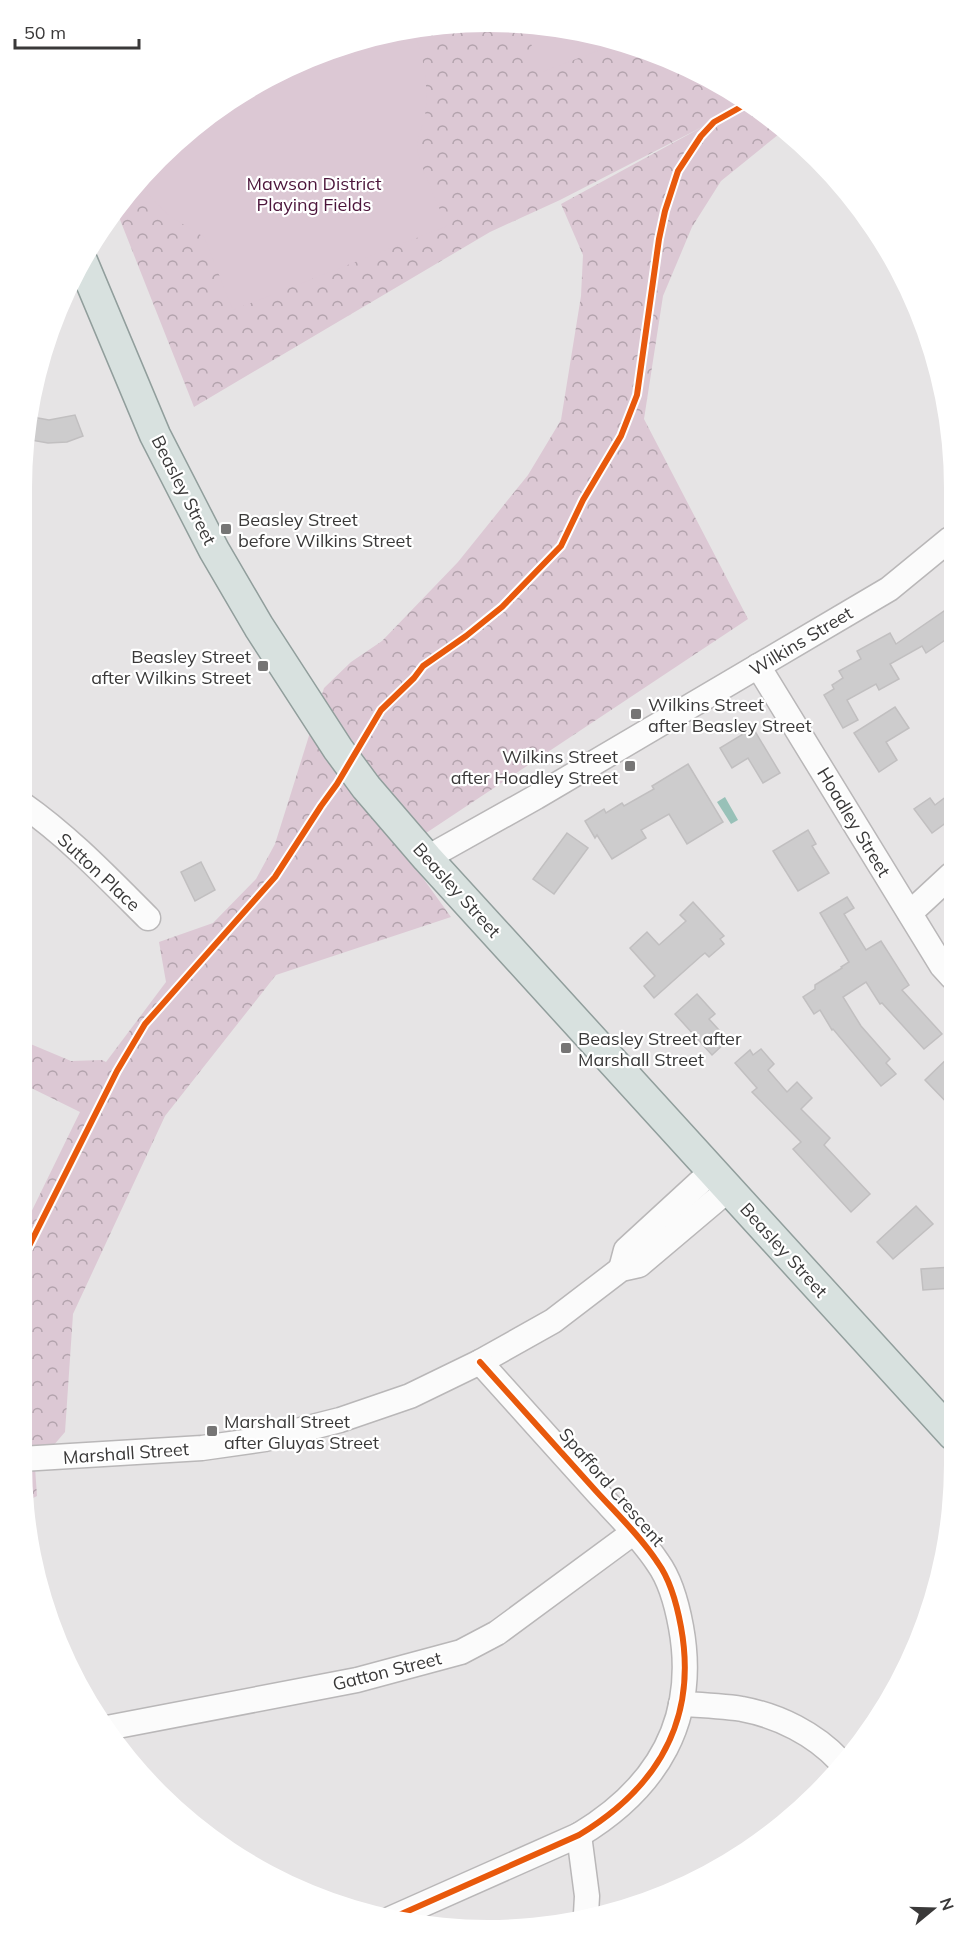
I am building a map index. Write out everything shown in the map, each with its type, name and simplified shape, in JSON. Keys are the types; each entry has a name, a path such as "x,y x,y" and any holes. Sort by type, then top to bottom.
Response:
{"main road":[{"name":"Beasley Street","path":"86,272 155,435 214,550 259,627 338,749 366,787 427,858 944,1426"}],"street":[{"name":"Wilkins Street","path":"427,858 536,797 889,589 944,544"},
{"name":"Hoadley Street","path":"758,666 944,968"},
{"name":"Sutton Place","path":"32,812 100,870 147,918"},
{"path":"910,913 944,881"},
{"name":"Marshall Street","path":"32,1458 202,1448 265,1439 340,1420 410,1396 480,1362 553,1321 621,1269 626,1250 721,1180"},
{"name":"Spafford Crescent","path":"405,1912 579,1835 604,1820 633,1794 660,1761 677,1724 681,1704 686,1651 680,1617 671,1588 659,1563 634,1532 480,1362"},
{"name":"Gatton Street","path":"115,1726 357,1680 461,1652 497,1633 634,1532"},
{"path":"681,1704 742,1709 773,1718 802,1731 829,1749 836,1757"},
{"path":"579,1835 587,1896 586,1909"}],"green space":[{"name":"Mawson District Playing Fields","path":"458,32 517,32 547,35 606,47 662,66 736,105 714,121 740,107 777,136 721,181 692,227 663,296 644,419 748,619 402,849 451,917 276,975 165,1116 73,1314 65,1432 35,1467 37,1496 33,1498 32,1210 80,1112 32,1088 32,1045 71,1061 102,1060 106,1062 166,982 159,942 213,923 256,879 275,844 324,688 351,662 382,641 458,562 528,475 561,420 581,296 583,255 561,204 704,126 560,200 490,232 194,407 120,219 165,165 210,126 234,108 313,66 369,47 428,35"},
{"path":"527,33 607,47 542,72"},
{"name":"Mawson District Playing Fields","path":"415,37 426,82 425,116 417,147 447,226 233,310 204,237 171,217 144,188 187,145 234,108 313,66 369,47"}],"shaded area":[{"path":"725,797 738,820 731,824 717,802"}],"building":[{"path":"75,415 83,436 67,442 48,443 34,441 37,417 49,420"},
{"path":"944,611 944,641 926,653 922,646 890,664 899,679 879,690 876,684 847,700 858,720 843,728 824,695 834,689 832,685 843,678 839,671 861,659 857,651 890,633 896,644"},
{"path":"895,707 909,728 886,742 897,760 879,772 854,733"},
{"path":"753,728 780,773 763,783 748,758 732,768 720,748"},
{"path":"688,764 723,822 687,844 669,814 641,830 646,838 612,859 585,821 604,809 606,813 622,803 624,806 654,789 652,786"},
{"path":"930,798 935,805 944,798 944,824 932,833 914,809"},
{"path":"808,830 816,844 812,846 829,873 798,891 773,851"},
{"path":"567,833 588,848 554,894 533,879"},
{"path":"201,862 215,890 195,901 181,872"},
{"path":"847,897 854,908 844,914 866,950 881,941 909,985 902,990 942,1034 924,1049 882,1003 880,1004 866,982 843,997 861,1026 890,1059 886,1063 896,1074 881,1086 832,1030 820,1010 814,1014 803,997 815,989 815,985 849,962 820,913"},
{"path":"693,902 724,936 720,939 724,944 709,957 705,953 654,998 644,986 655,976 630,948 647,932 659,945 686,921 680,915"},
{"path":"697,994 715,1014 709,1019 728,1040 712,1055 675,1014"},
{"path":"761,1049 774,1064 768,1070 787,1092 797,1082 812,1098 801,1109 830,1138 824,1145 870,1194 851,1212 793,1149 801,1142 752,1092 757,1088 735,1063 750,1050 753,1055"},
{"path":"944,1062 944,1100 925,1080"},
{"path":"916,1206 933,1224 893,1259 877,1242"},
{"path":"944,1268 944,1289 923,1290 921,1269"}],"cycle path":[{"path":"32,1240 117,1071 145,1024 275,877 337,784 381,710 423,666 502,607 561,546 583,500 621,436 637,395 659,239 678,171 701,136 714,122 740,107"},
{"path":"405,1912 579,1835 606,1816 630,1796 650,1773 666,1748 677,1721 683,1692 685,1661 681,1627 673,1594 663,1570 636,1535 480,1362"}],"place":[{"name":"Beasley Street before Wilkins Street","path":"226,529"},
{"name":"Beasley Street after Wilkins Street","path":"263,666"},
{"name":"Wilkins Street after Beasley Street","path":"636,714"},
{"name":"Wilkins Street after Hoadley Street","path":"630,766"},
{"name":"Beasley Street after Marshall Street","path":"566,1048"},
{"name":"Marshall Street after Gluyas Street","path":"212,1431"}]}
